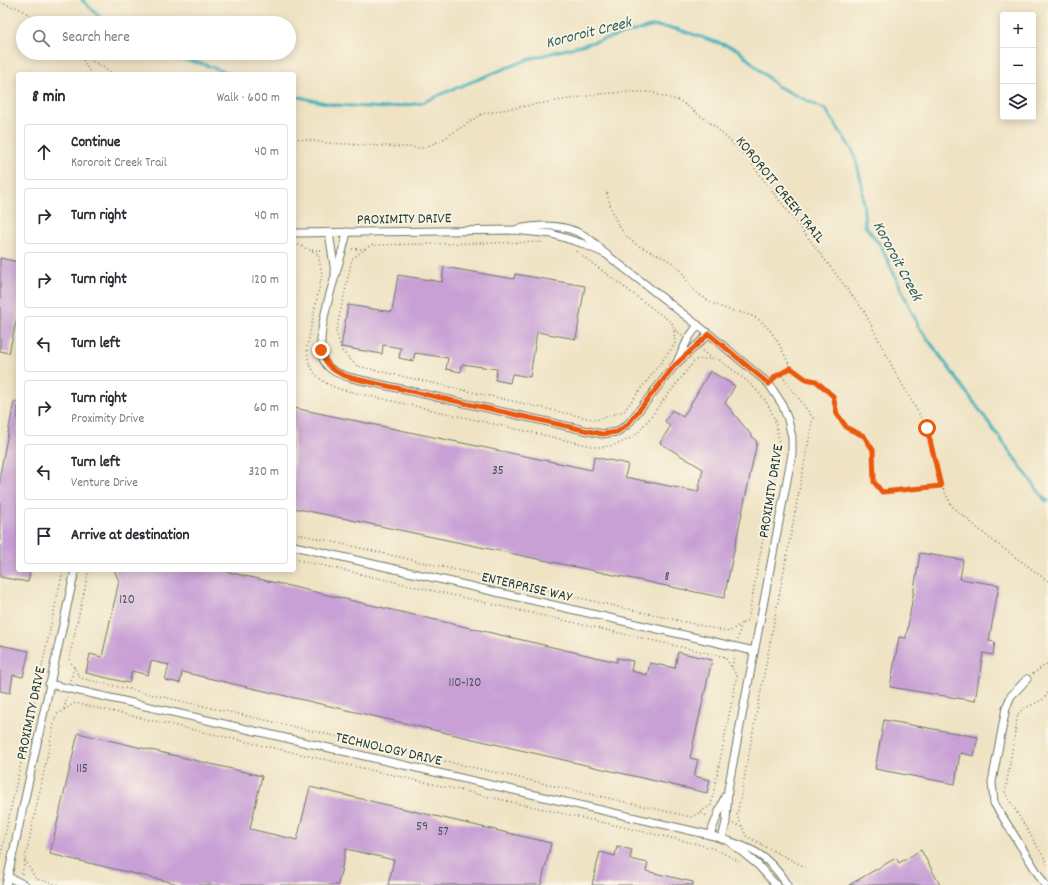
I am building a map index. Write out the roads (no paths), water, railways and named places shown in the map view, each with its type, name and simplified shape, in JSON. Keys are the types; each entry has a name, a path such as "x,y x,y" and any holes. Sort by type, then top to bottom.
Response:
{"street":[{"name":"PROXIMITY DRIVE","path":"296,233 514,230 568,238 606,254 698,325 769,384 782,404 788,420 792,437 792,454 728,789 725,840"},
{"path":"329,232 335,275"},
{"path":"347,232 344,250 335,275 321,338 321,350 324,360 329,368 338,374 352,378 602,434 617,432 628,424 675,365 688,339 698,325"},
{"path":"675,365 697,347 709,334"},
{"name":"ENTERPRISE WAY","path":"296,546 754,651"},
{"name":"PROXIMITY DRIVE","path":"6,885 75,572"},
{"path":"1027,679 1011,696 1006,708 992,782 992,793 994,803 1044,885"},
{"name":"TECHNOLOGY DRIVE","path":"49,684 710,835 746,846 756,852 768,862 787,885"},
{"name":"PROXIMITY DRIVE","path":"710,835 728,789"},
{"path":"725,840 758,865 776,885"},
{"path":"8,877 22,884"}],"waterway":[{"name":"Kororoit Creek","path":"82,0 99,16"},
{"name":"Kororoit Creek","path":"296,96 335,105 385,108 422,103 529,59 654,26 677,29 737,49 777,86 826,110 854,153 862,185 865,226 881,246 919,327 1045,500 1048,501"},
{"name":"Kororoit Creek","path":"186,60 203,64 225,72"}]}
